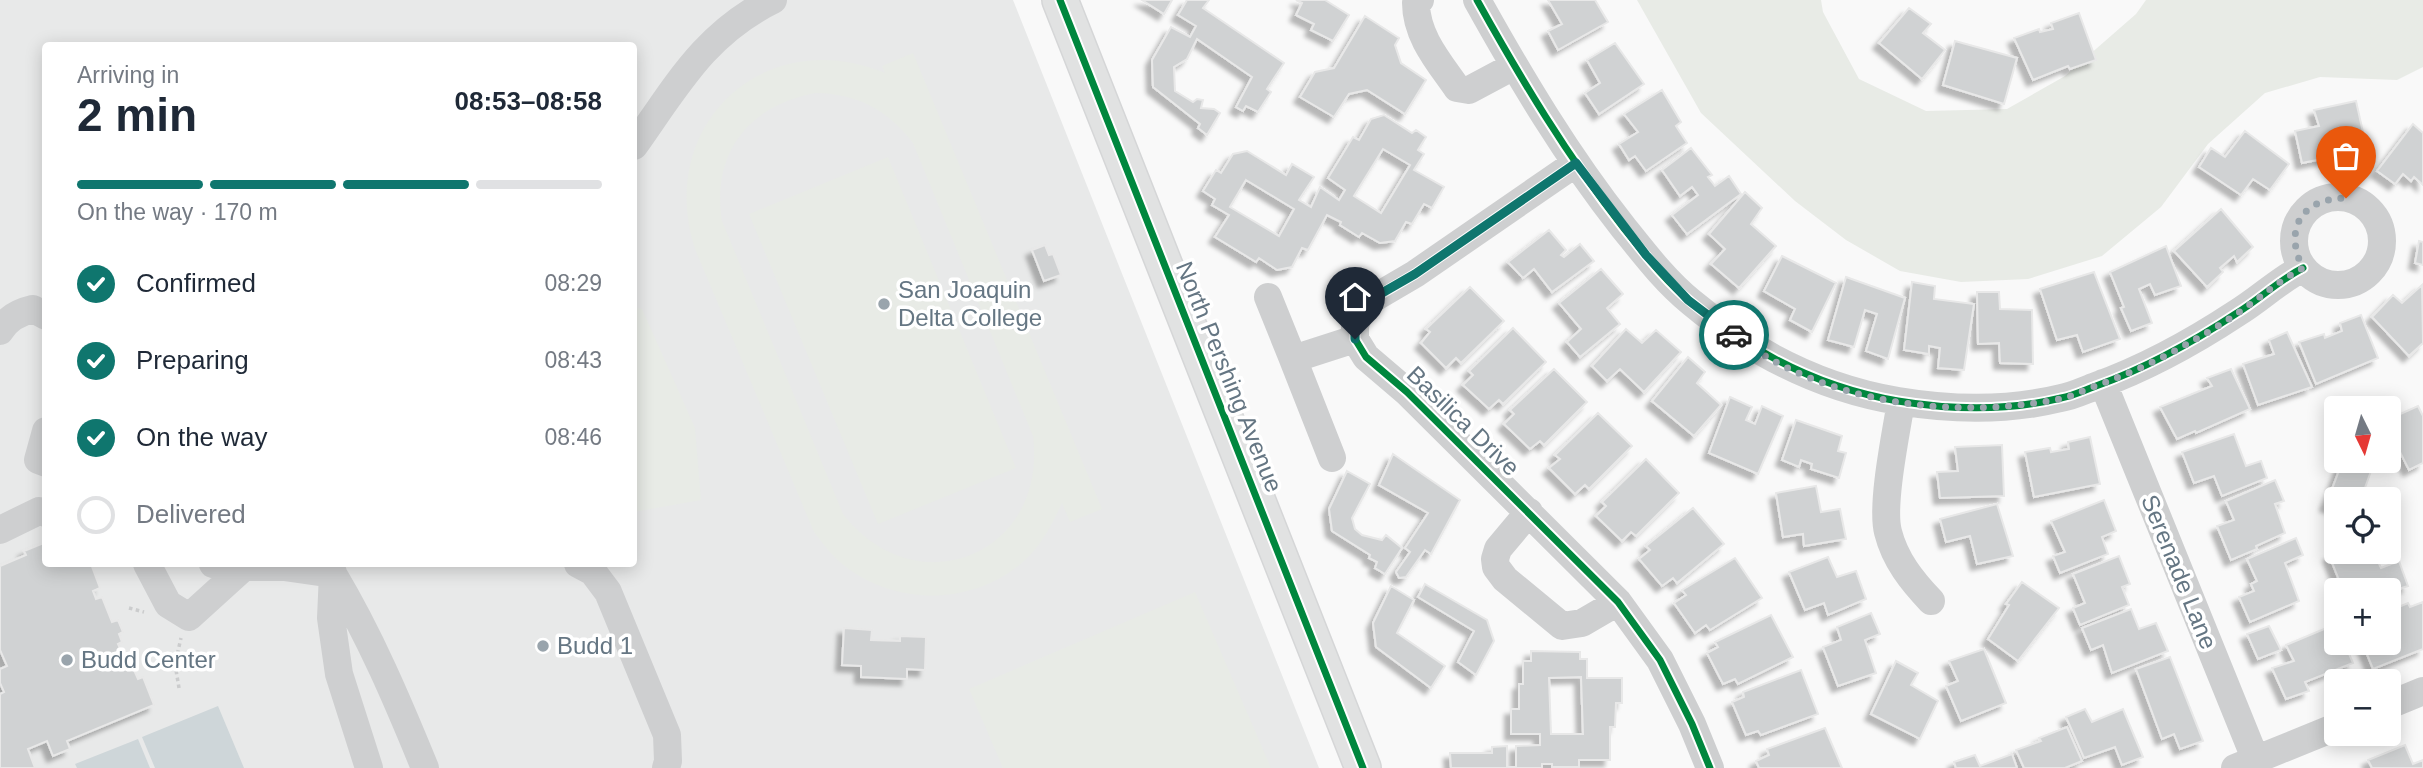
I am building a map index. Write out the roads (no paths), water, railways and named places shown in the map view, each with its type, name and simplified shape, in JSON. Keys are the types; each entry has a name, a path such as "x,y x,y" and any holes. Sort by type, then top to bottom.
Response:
{"main road":[{"name":"North Pershing Avenue","path":"1060,0 1363,768"}],"street":[{"path":"637,141 673,87 705,50 748,12 773,0"},
{"path":"1420,0 1416,3 1416,16 1427,45 1457,88 1469,90 1514,66"},
{"path":"1477,0 1514,66 1576,163 1646,255 1688,300 1746,344 1794,370 1829,384 1868,396 1937,408 1995,408 2062,398 2137,370 2187,344 2303,268"},
{"path":"1293,359 1355,339 1355,324 1361,309 1368,301 1415,274 1576,163"},
{"path":"1268,297 1332,458"},
{"path":"0,331 20,313 33,309 42,314"},
{"name":"Basilica Drive","path":"1355,339 1366,357 1407,392 1618,602 1660,660 1692,724 1710,768"},
{"name":"Serenade Lane","path":"2103,383 2250,765"},
{"path":"1900,402 1887,502 1887,530 1911,580 1931,601"},
{"path":"42,446 38,460 42,462"},
{"path":"3,522 42,512"},
{"path":"1529,512 1498,549 1496,567 1505,579 1562,626 1582,623 1618,602"},
{"path":"149,567 168,604 189,617 243,568"},
{"path":"224,567 334,569"},
{"path":"584,567 593,572 608,592 667,736 666,768"},
{"path":"334,569 331,618 339,674 369,768"},
{"path":"334,569 378,660 425,768"},
{"path":"2401,700 2423,691"},
{"path":"2250,765 2324,731"}],"place":[{"name":"San Joaquin Delta College","path":"884,304"},
{"name":"Budd 1","path":"543,646"},
{"name":"Budd Center","path":"67,660"}]}
